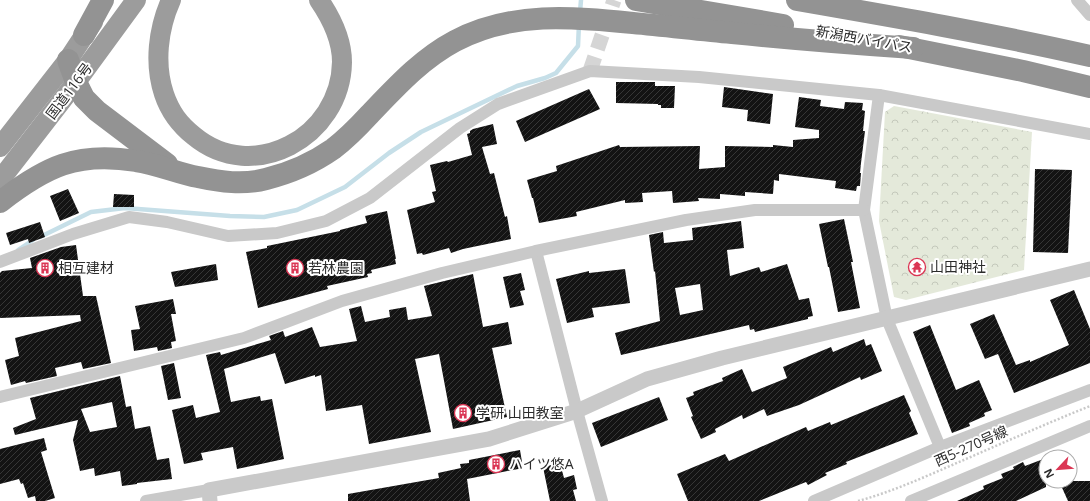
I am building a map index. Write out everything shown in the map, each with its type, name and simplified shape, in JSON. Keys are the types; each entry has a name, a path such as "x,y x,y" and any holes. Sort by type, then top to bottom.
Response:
{"highway":[{"path":"84,35 103,0"},
{"name":"国道116号","path":"0,147 68,60 109,0"},
{"name":"国道116号","path":"0,180 76,82 136,0"},
{"path":"171,0 161,30 158,57 160,82 169,107 182,127 203,143 226,153 252,156 279,151 301,140 318,124 329,109 338,85 342,62 338,36 330,15 319,0"},
{"name":"新潟西バイパス","path":"636,0 914,48 1090,87"},
{"name":"新潟西バイパス","path":"797,0 921,21 1090,56"},
{"path":"851,0 921,21"},
{"path":"0,202 41,173 62,164 85,159 109,157 138,161 190,176 240,183 282,174 311,162 334,148 356,129 415,70 437,52 456,40 476,31 499,24 524,19 564,17 793,39 914,48"},
{"path":"68,60 84,98 97,111 148,151 190,176"}],"street":[{"path":"1077,0 1089,12"},
{"path":"0,262 73,234 129,217 167,222 228,236 277,233 326,221 370,198 460,128 498,104 590,71 699,77 879,95 1090,134"},
{"path":"879,95 864,210 887,319 940,447"},
{"path":"0,397 244,338 342,301 442,273 536,252 686,220 755,210 864,210"},
{"path":"536,252 577,412 602,501"},
{"path":"146,501 210,496 489,439 577,412 647,379 722,358 1090,270"},
{"path":"814,501 940,447 1090,390"},
{"path":"911,501 1090,426"}],"path":[{"name":"西5-270号線","path":"858,501 878,496 1090,406"}],"green space":[{"path":"894,106 1032,132 1024,270 906,300 894,297 879,221 885,112"}],"building":[{"path":"616,82 655,82 655,86 675,86 674,108 661,108 661,105 658,104 616,103"},
{"path":"724,87 773,94 770,124 747,121 748,110 722,107"},
{"path":"589,89 600,109 525,142 516,121"},
{"path":"799,97 821,100 820,106 844,109 845,102 863,103 862,110 865,111 863,131 865,131 860,186 857,186 856,191 835,188 836,181 779,174 779,181 774,180 773,194 745,192 745,196 720,194 720,199 698,198 699,201 673,203 672,191 642,193 643,202 625,203 625,200 576,212 577,216 539,223 527,180 557,171 556,166 619,145 620,147 700,146 699,169 725,167 725,146 773,147 773,145 793,147 793,140 819,138 819,130 795,127"},
{"path":"493,124 497,144 482,147 490,174 494,173 505,217 507,216 511,239 451,253 449,248 423,255 422,253 417,254 407,210 435,202 432,192 436,191 430,165 448,162 472,155 467,134 473,129"},
{"path":"1035,169 1072,170 1068,253 1033,252"},
{"path":"68,189 79,213 60,221 50,196"},
{"path":"114,194 134,195 134,207 113,207"},
{"name":"若林農園","path":"387,211 396,264 371,270 372,273 367,274 368,277 327,286 328,289 258,308 246,252 267,248 267,246 340,231 367,223 365,216"},
{"path":"844,219 853,262 851,262 860,308 838,312 819,224"},
{"path":"741,221 744,248 727,250 730,276 759,267 761,272 787,264 799,300 809,298 813,316 808,317 808,319 755,332 754,329 750,330 749,325 621,355 615,333 660,321 655,271 654,272 649,235 663,232 664,243 693,240 692,228","holes":["700,284 703,310 680,315 675,288"]},
{"path":"40,222 45,237 29,243 28,239 10,245 6,233"},
{"path":"76,245 83,296 96,296 111,363 83,369 81,362 55,368 57,376 26,383 25,381 11,385 5,360 19,356 15,338 81,321 80,315 0,318 0,273 2,271 32,268 30,258 61,247"},
{"path":"216,264 218,280 175,287 171,272"},
{"path":"625,269 630,303 592,308 594,317 567,323 556,279 589,271 589,273"},
{"path":"521,273 525,290 520,291 524,305 510,308 503,277"},
{"path":"473,274 483,327 508,322 512,344 492,348 507,417 453,429 439,354 415,359 431,432 369,444 362,405 326,411 321,375 315,377 315,375 285,384 275,353 224,369 231,402 260,396 261,401 272,399 284,459 237,469 233,447 201,453 203,460 184,464 172,410 193,405 196,418 220,412 206,355 220,352 221,355 271,340 269,336 283,331 285,337 312,327 320,347 357,341 349,309 361,306 365,322 390,317 389,310 406,307 408,320 432,316 424,286"},
{"path":"1074,290 1090,329 1090,363 1014,393 998,354 985,359 970,324 994,314 1016,365 1030,360 1030,362 1069,345 1050,300"},
{"path":"173,299 176,314 171,314 176,341 171,342 172,348 158,351 157,347 134,351 131,330 140,329 135,306"},
{"path":"930,325 956,390 979,380 992,410 984,413 985,416 969,423 970,426 952,433 913,332"},
{"path":"864,339 866,346 871,344 882,371 861,380 860,377 799,405 767,416 764,409 743,419 742,415 715,429 716,432 701,439 691,417 693,416 686,398 694,395 693,392 723,381 722,378 742,369 752,392 787,378 783,367 831,347 833,352"},
{"path":"174,363 181,398 168,400 161,366"},
{"path":"120,376 126,407 131,406 135,429 150,426 157,460 169,458 172,479 122,486 120,471 95,476 94,468 80,471 73,440 78,420 15,435 13,428 36,419 30,398","holes":["112,402 117,427 90,432 81,409"]},
{"path":"904,395 911,411 909,413 918,434 846,462 847,464 825,473 827,475 808,485 806,482 759,501 688,501 677,474 725,454 729,461 806,427 808,431 830,422 831,425"},
{"path":"659,397 668,420 601,447 592,423"},
{"path":"44,438 47,450 41,452 55,498 45,501 36,501 35,496 28,498 23,483 21,484 19,479 0,484 0,449"},
{"path":"520,450 523,468 467,479 470,501 348,501 348,494 439,478 438,473 461,468 460,464 469,463 469,460"},
{"path":"1038,461 1038,489 1042,489 1016,501 957,501 984,489 983,486 1003,478 1001,474 1014,469 1013,467 1023,462 1025,466"},
{"path":"560,463 564,478 574,475 577,489 573,490 576,501 550,501 543,467"},
{"path":"1078,481 1090,481 1090,501 1068,501 1063,489 1078,489"}],"waterway":[{"path":"580,12 581,0"},
{"path":"40,237 91,212 125,208 264,217 297,210 345,187 389,153 421,132 517,86 545,78 556,73 578,46 579,24"},
{"path":"18,250 33,240"}],"tunnel":[{"path":"590,71 614,0"}],"place":[{"name":"山田神社","path":"917,267"},
{"name":"相互建材","path":"45,268"},
{"name":"若林農園","path":"295,268"},
{"name":"学研 山田教室","path":"463,413"},
{"name":"ハイツ悠A","path":"496,464"}]}
